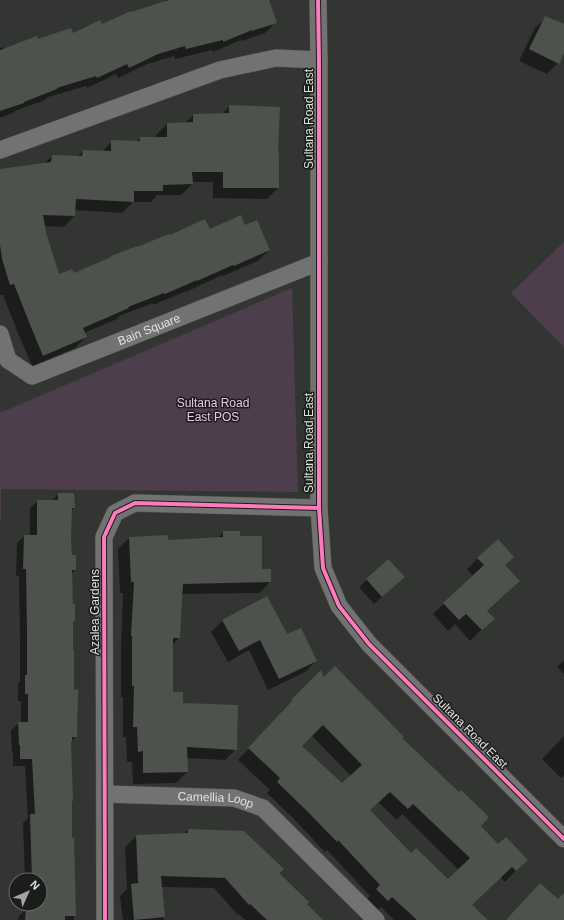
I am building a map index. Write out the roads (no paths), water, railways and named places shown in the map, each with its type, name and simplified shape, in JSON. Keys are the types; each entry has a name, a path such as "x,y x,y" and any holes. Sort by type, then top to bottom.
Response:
{"street":[{"name":"Sultana Road East","path":"318,0 319,508 323,568 339,606 369,644 564,839"},
{"path":"0,150 220,70 276,58 319,60"},
{"name":"Bain Square","path":"1,341 8,360 32,376 319,262"},
{"name":"Azalea Gardens","path":"105,920 104,538 115,513 135,503 319,508"},
{"name":"Camellia Loop","path":"105,794 234,798 263,808 376,920"}],"park label":[{"name":"Sultana Road East POS","path":"213,410"}]}
